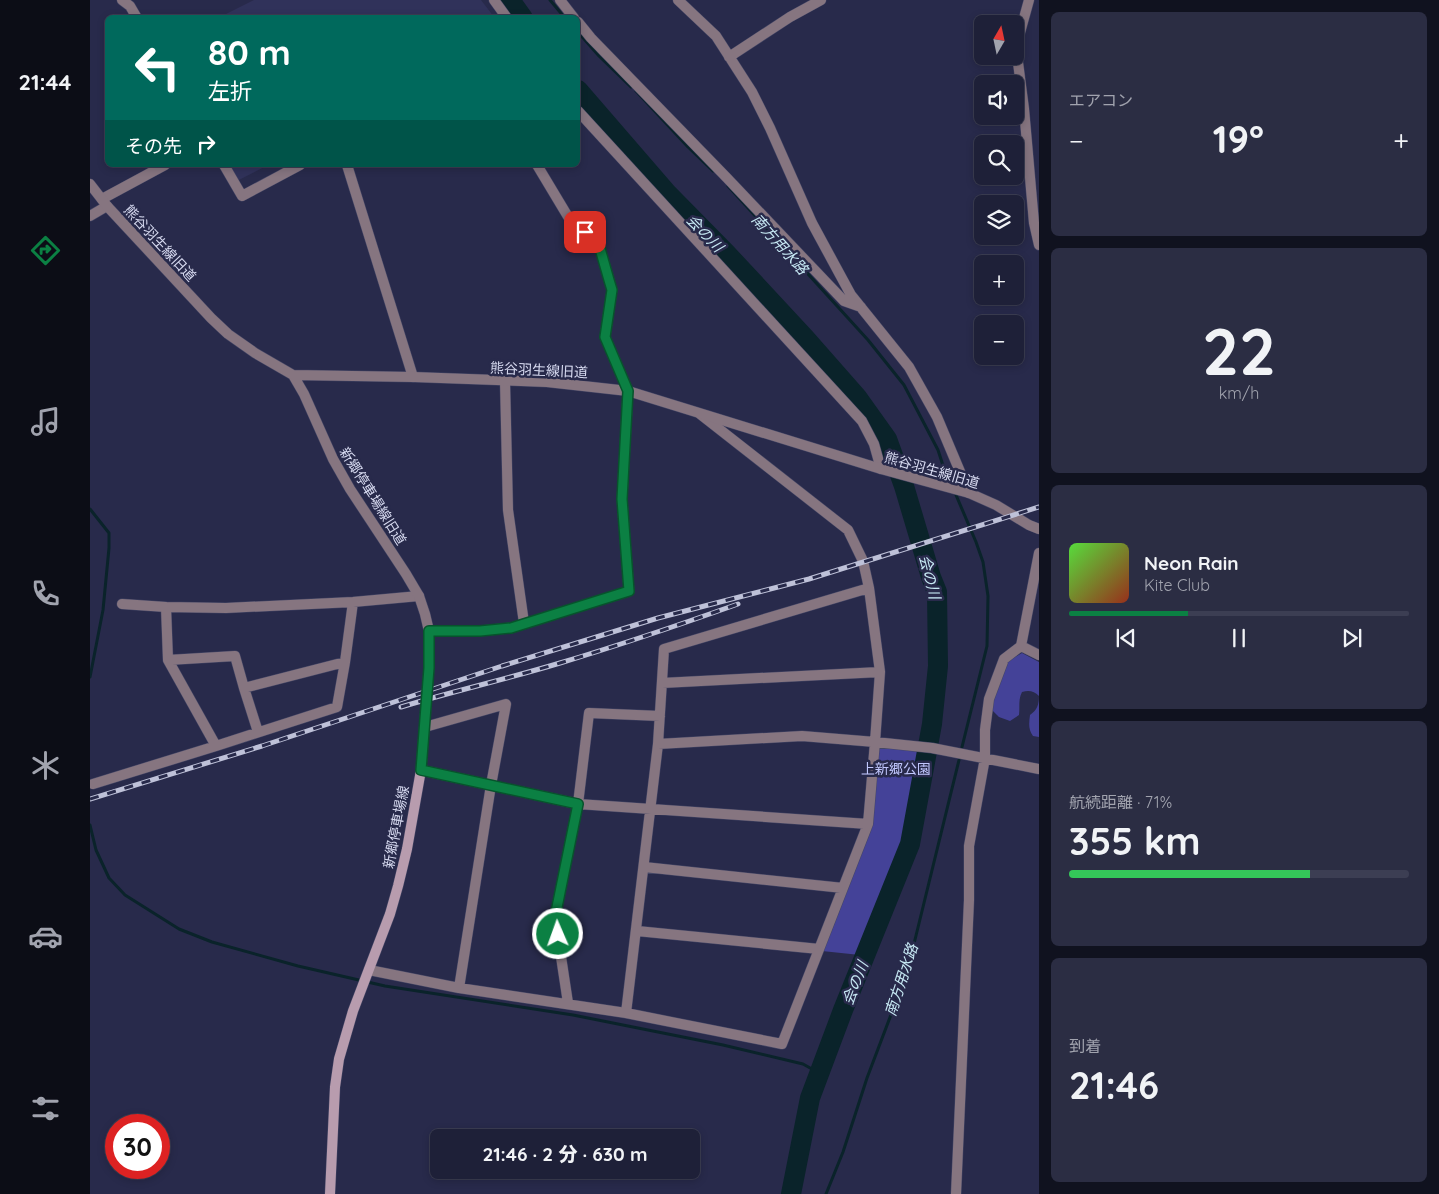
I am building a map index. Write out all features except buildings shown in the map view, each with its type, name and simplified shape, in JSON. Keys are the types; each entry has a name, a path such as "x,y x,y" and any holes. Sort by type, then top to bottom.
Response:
{"main road":[{"path":"429,631 511,628 629,591"},
{"name":"新郷停車場線","path":"330,1194 337,1067 347,1029 398,886 407,849 421,770 429,668 429,631"}],"street":[{"path":"122,0 130,6 135,15"},
{"path":"494,0 505,15"},
{"path":"560,0 572,15"},
{"path":"678,0 716,36 752,92 812,223 851,295 909,367 937,417 969,494"},
{"path":"729,57 790,17 820,0"},
{"path":"1029,0 1016,47 1039,245"},
{"path":"580,24 844,301 861,308"},
{"path":"580,113 862,421 874,444 881,469"},
{"path":"90,216 104,203 162,167"},
{"path":"225,167 242,196 296,167"},
{"path":"348,167 412,377"},
{"path":"538,167 570,220 599,245 612,290 605,337 628,391 622,499 629,591"},
{"name":"熊谷羽生線旧道","path":"90,184 104,203 186,293 228,334 255,353 293,375 505,381 576,385 628,391 881,469 969,494 996,505 1028,525 1039,529"},
{"name":"新郷停車場線旧道","path":"293,375 304,394 333,459 350,489 419,596 429,631"},
{"path":"505,381 508,510 524,624"},
{"path":"369,970 459,988 626,1013 782,1044 868,824 880,672 869,588 863,561 848,530 700,414"},
{"path":"956,1194 969,900 969,846 986,758 985,730 988,699 1004,659 1021,646 1039,553"},
{"path":"626,1013 658,744 664,649 869,588"},
{"path":"122,604 226,608 353,602 419,596"},
{"path":"93,784 337,707 353,602"},
{"path":"166,607 168,660 216,746"},
{"path":"1021,646 1039,655"},
{"path":"168,660 234,656 258,732"},
{"path":"244,688 345,662"},
{"path":"662,683 880,672"},
{"path":"424,727 506,704 491,785 459,988"},
{"path":"568,1003 555,917 578,804 589,713 660,716"},
{"path":"658,744 802,736 921,746 1039,769"},
{"path":"421,770 578,804 868,824"},
{"path":"644,867 843,888"},
{"path":"637,931 819,949"}],"shaded area":[{"path":"254,0 481,0 492,15 224,15"},
{"path":"225,167 264,167 233,183"}],"green space":[{"path":"1022,653 1039,662 1039,696 1031,691 1022,692 1019,715 1010,721 999,717 993,711 993,699 1008,661"},
{"path":"1039,702 1039,737 1033,736 1029,723 1030,715"},
{"name":"上新郷公園","path":"877,744 921,749 902,851 860,955 822,951 870,824"}],"waterway":[{"name":"会の川","path":"510,0 521,15"},
{"name":"南方用水路","path":"550,0 562,15"},
{"name":"南方用水路","path":"580,34 631,87"},
{"name":"南方用水路","path":"636,91 713,171"},
{"name":"会の川","path":"580,92 667,193 727,254 857,397 887,439 904,486 937,592 938,666 932,724 910,844 843,1010 810,1098 791,1194"},
{"name":"南方用水路","path":"728,186 868,340 904,385 938,450 948,481"},
{"name":"南方用水路","path":"956,495 983,562 988,596 987,646 962,747"},
{"path":"90,509 109,533 103,610 90,677"},
{"name":"南方用水路","path":"826,1194 843,1152 867,1078 900,991 911,956 959,760"},
{"path":"90,825 96,850 109,878 125,895 179,929 212,942 298,966 385,986 573,1015 723,1045 803,1064 819,1073"}],"railway":[{"path":"90,799 262,746 502,666 658,618 809,579 1039,507"},
{"path":"401,707 540,669 649,635 738,604"}],"route":[{"path":"558,934 555,917 578,804 421,770 428,690 429,631 480,631 511,628 629,591 622,499 628,391 605,337 612,290 599,245 585,232"}]}
